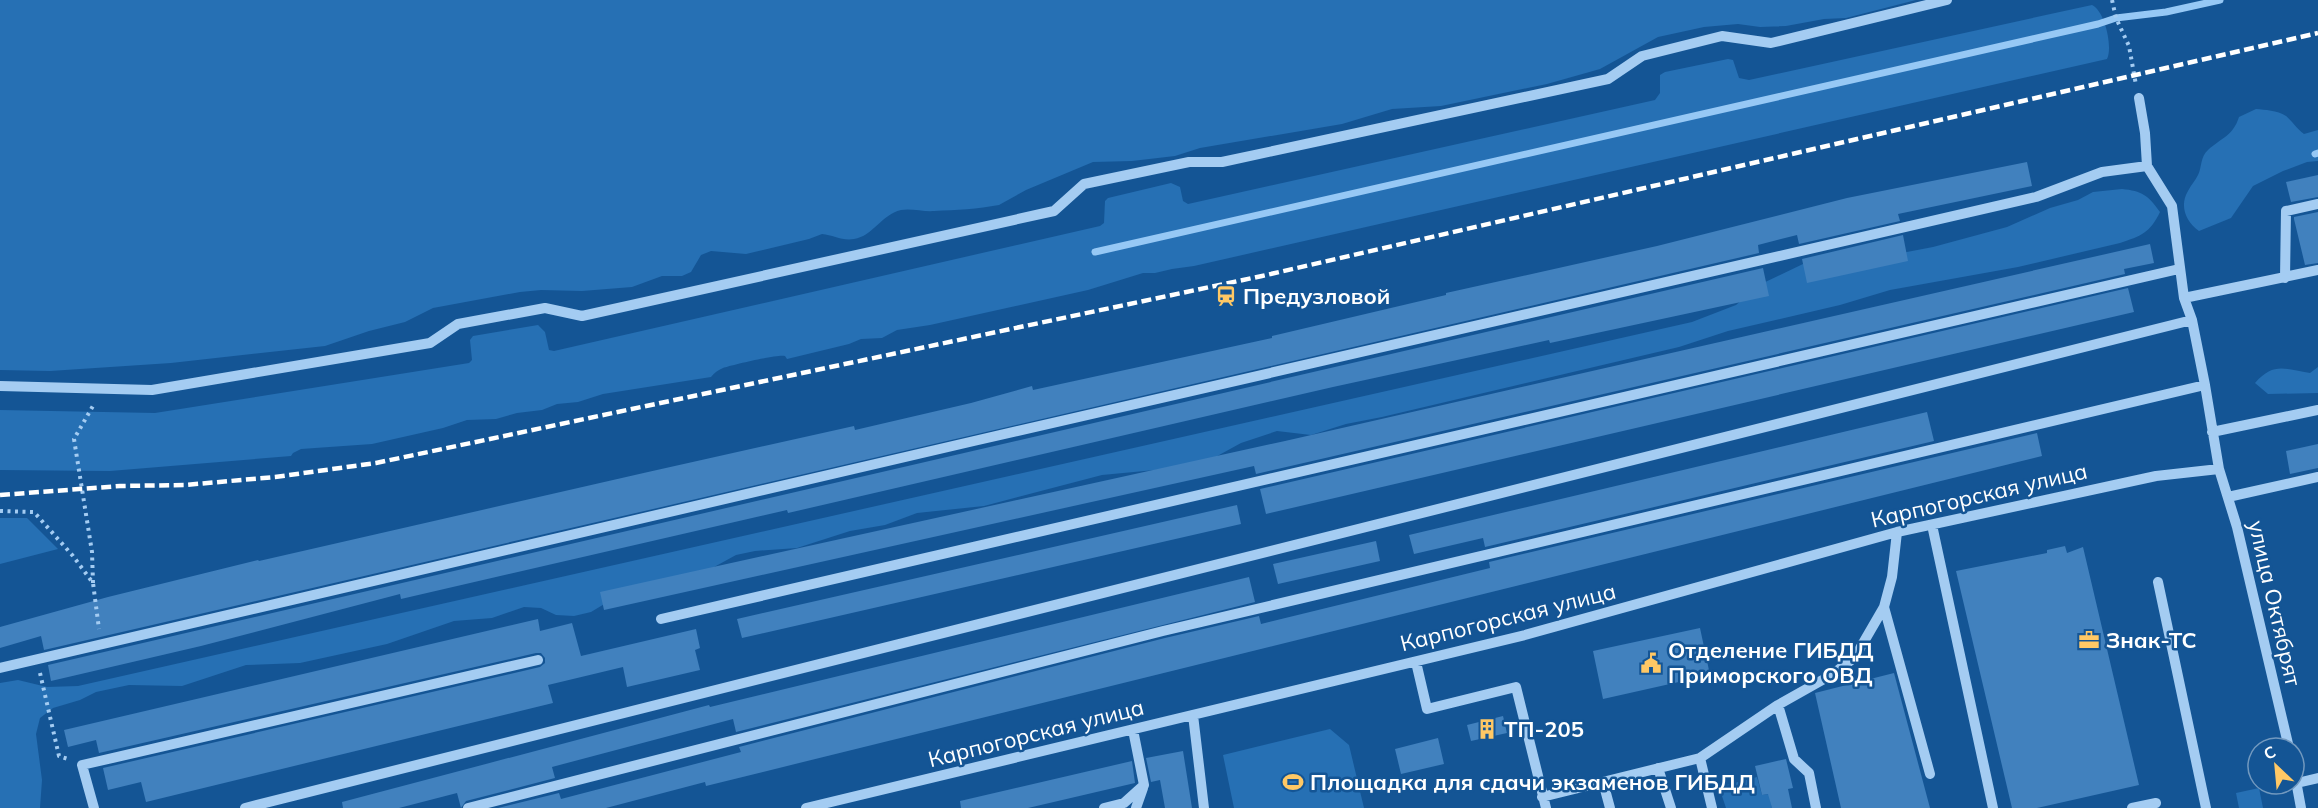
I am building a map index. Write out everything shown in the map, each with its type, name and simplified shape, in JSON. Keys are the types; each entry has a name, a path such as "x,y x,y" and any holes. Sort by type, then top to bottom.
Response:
{"street":[{"path":"0,386 152,390 430,343 458,324 545,308 582,316 1054,211 1084,184 1189,162 1222,162 1608,79 1642,56 1722,36 1771,44 1947,0"},
{"path":"0,668 2036,197 2102,172 2147,166 2145,133 2139,98"},
{"name":"улица Октябрят","path":"2147,166 2172,206 2184,298 2192,320 2219,469 2237,527 2286,736"},
{"path":"2285,278 2286,211 2318,204"},
{"path":"661,619 2179,269"},
{"path":"2184,298 2318,270"},
{"path":"245,808 2192,320"},
{"path":"468,808 1163,631 2205,385"},
{"path":"2212,432 2318,410"},
{"name":"Карпогорская улица","path":"806,808 1536,632 1897,532 2156,476 2219,469"},
{"path":"2228,498 2318,477"},
{"path":"1932,525 1993,808"},
{"path":"1416,662 1427,708 1516,687 1544,802 1603,782 1700,758 1778,705 1833,674 1855,657 1884,607 1892,577 1897,532"},
{"path":"2158,582 2206,808"},
{"path":"1884,607 1930,774"},
{"path":"94,808 82,765 538,660"},
{"path":"1778,705 1794,759 1809,773 1816,808"},
{"path":"1193,715 1204,808"},
{"path":"1132,730 1144,785 1136,808"},
{"path":"1700,758 1712,808"},
{"path":"1658,768 1671,808"},
{"path":"1603,782 1610,808"},
{"path":"1104,808 1124,803 1144,785"},
{"path":"2132,808 2156,803"}],"path":[{"path":"2112,0 2116,18 2129,46 2139,98"},
{"path":"101,645 93,583 92,552 74,439 103,389"},
{"path":"0,511 34,512 73,556 93,583"},
{"path":"37,660 59,756 82,765"}],"shaded area":[{"path":"0,0 1916,0 1846,18 1824,19 1786,26 1760,27 1738,24 1704,27 1658,37 1600,69 1547,84 1441,106 1392,109 1342,124 1200,148 1175,156 1132,161 1093,162 1026,190 999,205 950,210 901,210 888,216 867,234 854,239 822,234 746,254 711,251 701,255 691,272 682,276 662,276 632,287 520,292 433,308 405,322 325,346 171,363 50,371 0,370"},
{"path":"2092,5 2101,14 2107,30 2109,53 2107,59 1194,266 1143,273 1088,290 930,325 897,330 882,338 861,339 787,359 781,356 745,362 723,368 711,377 603,394 578,402 557,404 542,410 517,413 496,419 467,420 443,428 372,444 301,449 291,456 110,471 0,470 0,410 155,413 469,363 472,360 470,340 473,336 538,325 545,332 549,350 554,351 1100,226 1104,223 1105,201 1108,198 1171,183 1180,187 1183,201 1188,204 1655,100 1660,93 1660,75 1665,72 1728,59 1733,60 1739,78 1749,80"},
{"path":"2256,109 2282,114 2304,134 2318,130 2318,161 2307,162 2283,171 2253,186 2231,218 2199,231 2187,218 2184,202 2198,175 2204,156 2208,150 2230,133 2239,117"},
{"path":"2122,189 2144,195 2160,212 2144,233 2120,243 2018,267 1890,290 1840,305 1728,331 1679,347 1346,424 1311,435 1277,431 1241,443 1210,460 1176,468 1102,475 984,506 917,513 885,525 850,531 797,548 755,551 736,555 705,572 606,603 591,612 574,616 556,615 541,608 524,607 492,618 454,621 387,644 300,663 246,665 182,686 129,685 96,692 80,700 53,708 40,718 36,734 42,780 40,808 0,808 0,683 18,680 47,687 78,686 1692,322 1736,305 1759,285 1803,264 1886,256 1933,247 2007,227 2093,192"},
{"path":"2318,367 2318,393 2268,394 2255,383 2262,376 2274,370 2286,369 2310,373"},
{"path":"0,518 27,518 58,549 0,564"},
{"name":"Площадка для сдачи экзаменов ГИБДД","path":"1330,729 1349,745 1364,808 1234,808 1223,755"},
{"path":"1757,777 1762,795 1769,794 1772,808 1726,808 1719,787"},
{"path":"2246,791 2246,796 2261,796 2263,808 2239,808 2236,793"}],"building":[{"path":"2027,162 2032,186 1898,214 1900,221 1799,244 1797,235 1758,245 1759,253 44,650 41,636 0,648 0,627 108,597 258,560 854,426 855,430 1032,386 1033,390 1272,338 1272,336 1446,295 1446,293 1657,246 1847,198"},
{"path":"2318,175 2318,197 2291,202 2286,182"},
{"path":"2318,212 2318,263 2305,265 2294,217"},
{"path":"1903,235 1908,261 1807,283 1802,259"},
{"path":"2150,244 2154,263 2124,269 2125,274 1256,474 1254,466 604,610 600,592 1285,441"},
{"path":"1763,268 1769,296 1550,343 1549,340 1333,387 788,513 787,510 401,599 400,594 201,646 51,681 48,665"},
{"path":"2128,288 2134,312 1266,514 1260,489"},
{"path":"1927,412 1934,441 1485,547 1483,538 1414,554 1409,535"},
{"path":"2037,433 2042,456 706,786 705,782 606,808 498,808 559,793 561,799 741,752 739,747 1165,638 1259,616 1261,624 1490,568 1489,562"},
{"path":"2318,444 2318,468 2290,474 2286,451"},
{"path":"1237,505 1241,524 742,638 737,619"},
{"path":"1376,541 1380,561 1278,584 1273,564"},
{"path":"2065,546 2067,553 2083,547 2139,785 2037,808 2012,808 1956,571 2047,553 2047,550"},
{"path":"1249,577 1255,602 736,732 733,719 552,767 555,778 466,801 461,808 457,793 399,808 343,808 342,802 709,705 710,707"},
{"path":"538,619 540,631 572,623 581,656 696,629 700,648 695,650 700,670 627,687 623,667 548,685 553,703 146,802 141,782 108,790 103,768 540,667 545,663 545,658 541,653 536,653 99,753 96,740 68,747 64,730"},
{"name":"Отделение ГИБДД Приморского ОВД","path":"1700,628 1710,675 1603,699 1593,651"},
{"path":"1894,673 1930,808 1841,808 1815,693"},
{"name":"ТП-205","path":"1503,716 1507,733 1471,741 1467,725"},
{"path":"1438,738 1444,764 1401,774 1395,749"},
{"path":"1183,751 1192,808 1165,808 1160,780 1151,782 1146,758"},
{"path":"1786,759 1793,788 1788,789 1792,808 1772,808 1768,794 1762,795 1755,766"},
{"path":"1132,761 1135,783 1028,808 961,808 960,801"}],"waterway":[{"path":"1095,252 2098,24 2116,18 2166,12 2220,0"}],"railway":[{"path":"0,495 120,486 185,485 275,477 376,463 1262,276 2318,33"}],"place":[{"name":"Предузловой","path":"1226,296"},
{"name":"Знак-ТС","path":"2089,640"},
{"name":"Отделение ГИБДД Приморского ОВД","path":"1651,663"},
{"name":"ТП-205","path":"1487,729"},
{"name":"Площадка для сдачи экзаменов ГИБДД","path":"1293,782"}]}
